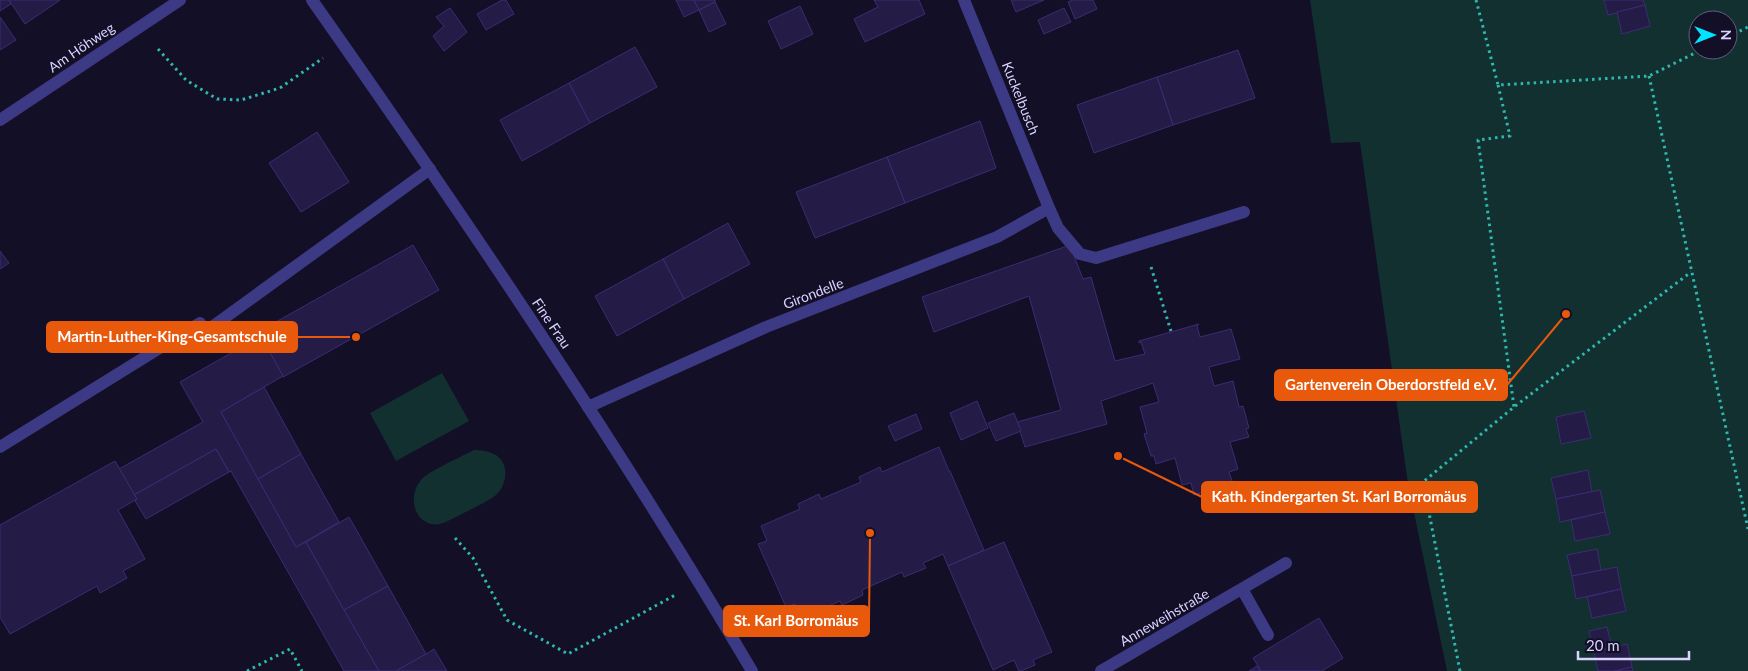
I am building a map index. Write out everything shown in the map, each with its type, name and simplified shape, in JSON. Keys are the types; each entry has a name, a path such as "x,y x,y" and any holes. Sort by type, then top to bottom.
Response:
{"street":[{"name":"Am Höhweg","path":"0,120 180,0"},
{"name":"Fine Frau","path":"312,0 430,169 588,407 699,582 752,671"},
{"name":"Kuckelbusch","path":"964,0 1058,228 1080,254 1096,258 1244,212"},
{"path":"0,447 200,323 204,332 430,169"},
{"name":"Girondelle","path":"588,407 766,328 997,237 1050,208"},
{"name":"Anneweihstraße","path":"1101,671 1286,563"},
{"path":"1242,589 1268,635"}],"path":[{"path":"1476,0 1510,136 1478,140 1514,407"},
{"path":"158,49 186,80 217,99 242,100 280,88 325,56"},
{"path":"1498,86 1649,76 1688,57"},
{"path":"1649,76 1748,530"},
{"path":"1144,243 1171,331"},
{"path":"1460,671 1423,482 1514,407 1691,272"},
{"path":"455,538 473,558 506,620 568,654 699,582"},
{"path":"247,671 290,649 302,671"}],"green space":[{"path":"1310,0 1748,0 1748,671 1447,671 1408,484 1360,142 1331,143"},
{"path":"442,373 469,421 396,461 370,413"},
{"path":"474,450 491,453 500,459 505,469 505,480 500,491 487,501 444,523 431,524 425,521 416,512 414,505 415,492 421,480"}],"building":[{"path":"0,0 9,0 11,4 0,11"},
{"path":"9,0 60,0 25,24"},
{"path":"502,0 506,0 514,14 486,30 477,14"},
{"path":"676,0 694,0 699,10 684,17"},
{"path":"694,0 715,0 715,2 699,10"},
{"path":"874,0 919,0 925,14 865,42 854,19 878,7"},
{"path":"1011,0 1044,0 1016,12"},
{"path":"1073,0 1093,0 1097,9 1075,19 1068,2"},
{"path":"1604,0 1643,0 1645,5 1608,15"},
{"path":"715,2 726,24 709,32 699,10"},
{"path":"1645,5 1650,26 1622,34 1617,12"},
{"path":"800,6 813,34 781,49 768,21"},
{"path":"450,8 467,32 444,51 433,36 444,26 436,17"},
{"path":"1064,8 1071,22 1044,34 1038,20"},
{"path":"0,17 16,40 0,50"},
{"path":"635,47 657,87 590,123 569,83"},
{"path":"1238,50 1255,98 1173,125 1157,77"},
{"path":"1157,77 1173,125 1094,153 1077,105"},
{"path":"569,83 590,123 522,161 500,120"},
{"path":"980,121 996,168 905,203 887,157"},
{"path":"317,132 349,182 301,212 269,163"},
{"path":"887,157 905,203 815,238 796,192"},
{"path":"728,223 750,264 684,299 663,259"},
{"path":"413,245 439,290 283,377 258,332"},
{"path":"1070,245 1083,279 1091,277 1115,361 1145,354 1139,341 1199,324 1197,326 1200,337 1231,329 1240,359 1209,367 1214,386 1233,381 1239,407 1243,406 1249,428 1246,429 1249,437 1230,442 1238,469 1229,472 1233,484 1194,495 1191,483 1182,485 1175,458 1156,464 1154,456 1151,456 1144,434 1147,433 1140,407 1159,402 1153,383 1101,401 1107,424 1025,447 1017,422 1061,410 1029,296 934,332 922,297"},
{"path":"0,251 9,263 0,269"},
{"path":"663,259 684,299 617,336 595,296"},
{"path":"261,336 283,376 221,412 296,547 306,542 379,671 344,671 231,471 229,472 216,449 134,495 119,469 203,422 180,382"},
{"path":"264,387 301,454 258,479 221,412"},
{"path":"977,401 988,428 961,440 950,413"},
{"path":"1584,411 1591,438 1561,444 1556,417"},
{"path":"1014,413 1021,431 996,441 988,423"},
{"path":"916,414 922,429 895,441 888,426"},
{"path":"939,447 984,550 948,566 943,554 923,563 926,568 904,577 902,572 862,590 863,595 842,605 840,601 801,618 795,604 786,607 758,544 767,541 761,526 800,509 798,504 819,494 821,499 861,482 859,477 880,467 882,472"},
{"path":"216,449 229,472 146,519 135,501 137,499 134,495"},
{"path":"301,454 339,522 296,547 258,479"},
{"path":"115,461 137,499 118,510 145,559 123,571 127,578 100,593 97,586 10,634 0,617 0,525"},
{"path":"1588,470 1592,492 1556,499 1551,478"},
{"path":"1600,490 1605,512 1560,522 1556,499"},
{"path":"1605,512 1610,534 1575,541 1571,520"},
{"path":"349,517 388,586 344,610 306,542"},
{"path":"1004,542 1052,652 1033,660 1035,665 1021,671 1019,671 1014,660 993,670 948,566"},
{"path":"1597,549 1601,570 1572,576 1567,555"},
{"path":"1617,567 1621,589 1576,599 1572,576"},
{"path":"388,586 426,654 396,671 379,671 344,610"},
{"path":"1621,589 1626,611 1592,618 1587,597"},
{"path":"1319,618 1343,658 1322,671 1261,671 1253,658"},
{"path":"1607,627 1612,648 1594,652 1589,631"},
{"path":"1627,644 1632,667 1615,671 1598,671 1594,652"},
{"path":"434,649 447,671 396,671 426,654"},
{"path":"1257,666 1260,671 1249,671"},
{"path":"1632,667 1633,671 1615,671"}],"place":[{"name":"Gartenverein Oberdorstfeld e.V.","path":"1566,314"},
{"name":"Martin-Luther-King-Gesamtschule","path":"356,337"},
{"name":"Kath. Kindergarten St. Karl Borromäus","path":"1118,456"},
{"name":"St. Karl Borromäus","path":"870,533"}]}
